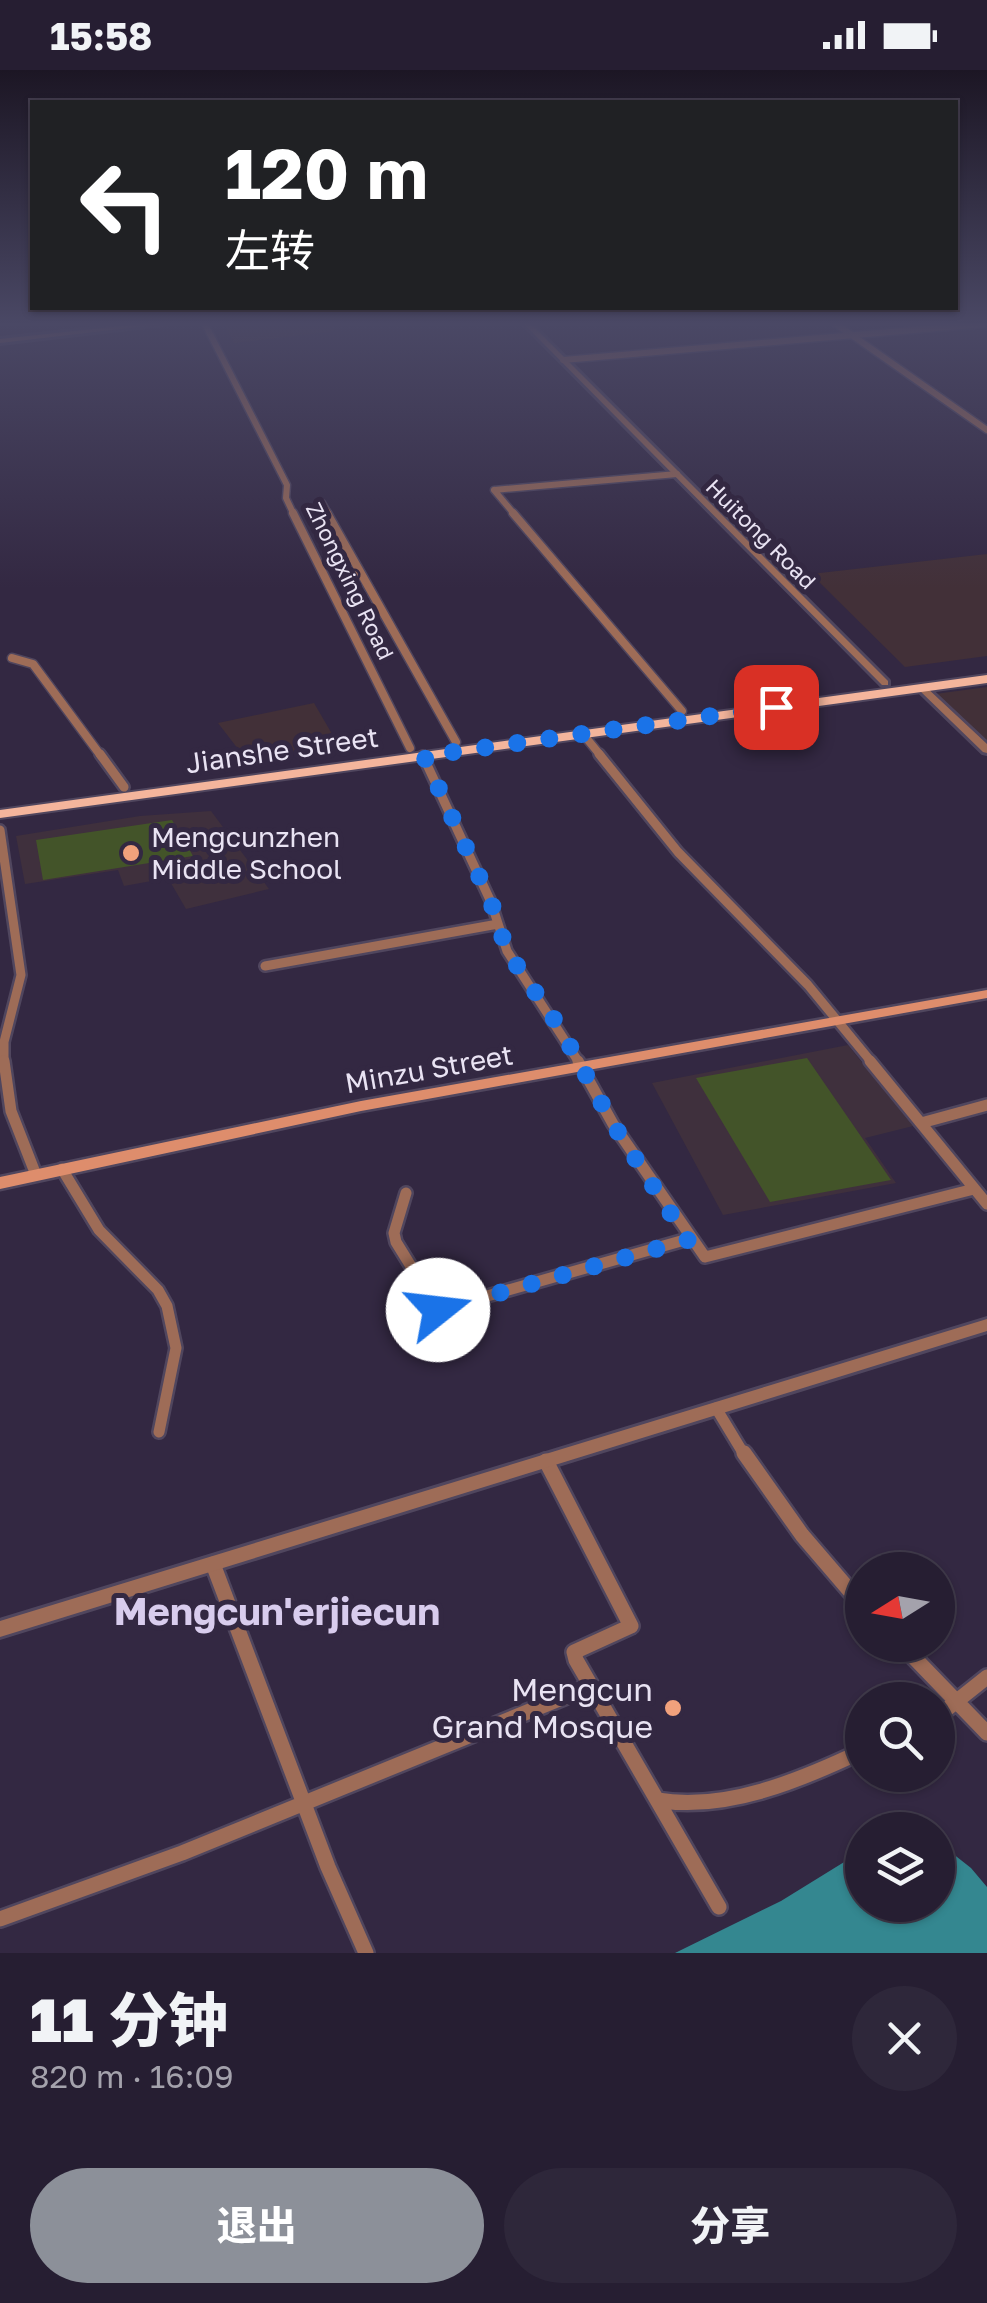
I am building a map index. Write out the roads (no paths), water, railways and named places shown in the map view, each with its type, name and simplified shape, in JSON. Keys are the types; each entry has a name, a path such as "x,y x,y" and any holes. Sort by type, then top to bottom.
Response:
{"main road":[{"name":"Jianshe Street","path":"0,814 417,752 456,742 987,670"},
{"name":"Jianshe Street","path":"0,804 583,734 987,679"},
{"name":"Minzu Street","path":"0,1183 342,1110 987,994"}],"street":[{"name":"Zhongxing Road","path":"251,412 288,485 286,498 491,902 515,965 583,1066 613,1124 688,1240"},
{"name":"Huitong Road","path":"615,412 885,684"},
{"path":"961,412 987,430"},
{"path":"677,474 494,490 682,711"},
{"path":"322,503 456,742"},
{"path":"12,658 33,664 124,787"},
{"path":"922,688 987,750"},
{"path":"583,734 678,852 808,985 920,1123 978,1186 987,1204"},
{"path":"0,830 21,975 20,998 4,1031 4,1098 36,1175"},
{"path":"265,966 498,924"},
{"path":"920,1123 987,1105"},
{"path":"62,1169 101,1232 158,1290 167,1306 176,1348 159,1432"},
{"path":"406,1193 394,1232 396,1242 438,1310 688,1240 705,1257 978,1186"},
{"path":"0,1629 987,1325"},
{"path":"716,1408 750,1468 845,1586"},
{"path":"546,1461 631,1626 574,1652 719,1907"},
{"path":"212,1564 366,1953"},
{"path":"919,1662 987,1734"},
{"path":"955,1704 987,1677"},
{"path":"0,1919 182,1853 591,1686"},
{"path":"657,1800 686,1805 798,1782 845,1760"}],"place":[{"name":"Mengcunzhen Middle School","path":"131,853"},
{"name":"Mengcun Grand Mosque","path":"673,1708"}],"district":[{"name":"Mengcun'erjiecun","path":"277,1612"}]}
